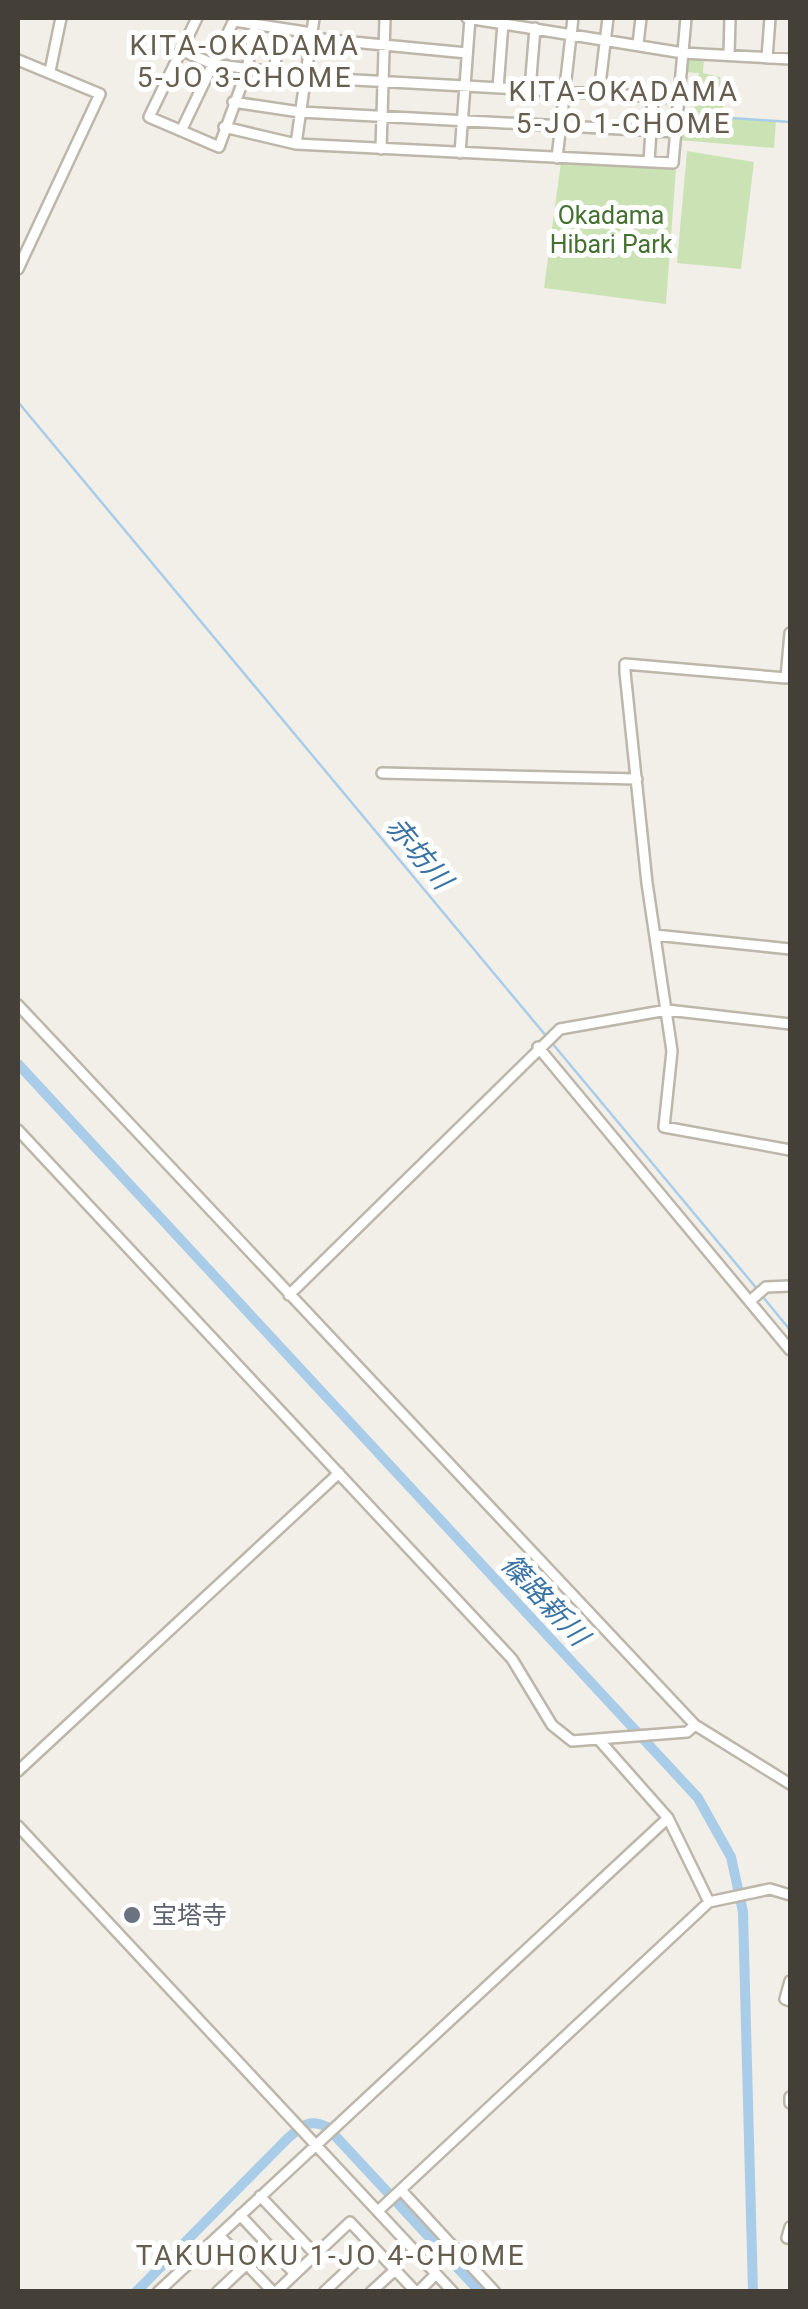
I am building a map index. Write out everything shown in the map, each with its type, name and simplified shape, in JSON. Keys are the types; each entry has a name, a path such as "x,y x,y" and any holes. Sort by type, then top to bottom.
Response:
{"street":[{"path":"50,71 60,18"},
{"path":"197,18 148,117 219,147 247,70 255,24"},
{"path":"296,144 314,18"},
{"path":"380,149 385,18"},
{"path":"460,153 469,18 537,24 683,53 790,59"},
{"path":"557,158 574,18"},
{"path":"599,93 608,18"},
{"path":"638,44 641,18"},
{"path":"224,127 296,144 673,163 686,18"},
{"path":"729,55 730,18"},
{"path":"767,58 770,18"},
{"path":"181,131 234,19 312,36 467,53"},
{"path":"498,88 503,23"},
{"path":"530,89 537,24"},
{"path":"274,73 280,28"},
{"path":"182,51 213,64 274,73 679,98"},
{"path":"18,60 98,90 100,99 18,269"},
{"path":"648,162 653,96"},
{"path":"233,102 300,112 676,132"},
{"path":"790,633 786,678 626,664 636,780 672,1050 664,1126 790,1150"},
{"path":"382,773 636,780"},
{"path":"655,936 790,949"},
{"path":"18,1005 695,1725 790,1784"},
{"path":"289,1294 552,1034 567,1026 667,1010 790,1024"},
{"path":"539,1045 752,1299 790,1350"},
{"path":"18,1130 512,1659 552,1726 572,1741 604,1741 683,1732 695,1725"},
{"path":"752,1299 764,1289 790,1286"},
{"path":"18,1771 339,1473"},
{"path":"604,1741 668,1818 713,1901"},
{"path":"158,2292 339,2128 668,1818"},
{"path":"18,1826 317,2148 382,2207 452,2292"},
{"path":"382,2207 713,1901 768,1889 790,1895"},
{"path":"790,1980 785,1999 790,2000"},
{"path":"399,2191 495,2292"},
{"path":"260,2196 316,2254"},
{"path":"240,2215 295,2274"},
{"path":"219,2234 274,2292 350,2222 417,2292 436,2274"},
{"path":"787,2238 790,2227"},
{"path":"324,2292 373,2246"},
{"path":"221,2290 247,2264"},
{"path":"372,2292 395,2270"}],"green space":[{"path":"686,55 704,56 703,73 720,77 724,116 694,113 699,73 684,72"},
{"path":"681,114 776,122 774,148 679,140"},
{"path":"687,151 754,162 741,269 677,263"},
{"name":"Okadama Hibari Park","path":"561,162 676,169 666,304 544,288"}],"waterway":[{"path":"688,115 790,122"},
{"name":"赤坊川","path":"18,402 547,1037"},
{"name":"赤坊川","path":"552,1043 758,1290"},
{"name":"篠路新川","path":"18,1064 698,1798 731,1857 743,1912 753,2292"},
{"name":"赤坊川","path":"763,1297 790,1330"},
{"path":"136,2292 288,2138 310,2123 327,2127 480,2292"}],"place":[{"name":"宝塔寺","path":"132,1915"}],"district":[{"name":"KITA-OKADAMA 5-JO 3-CHOME","path":"245,61"},
{"name":"KITA-OKADAMA 5-JO 1-CHOME","path":"624,107"},
{"name":"TAKUHOKU 1-JO 4-CHOME","path":"331,2255"}]}
